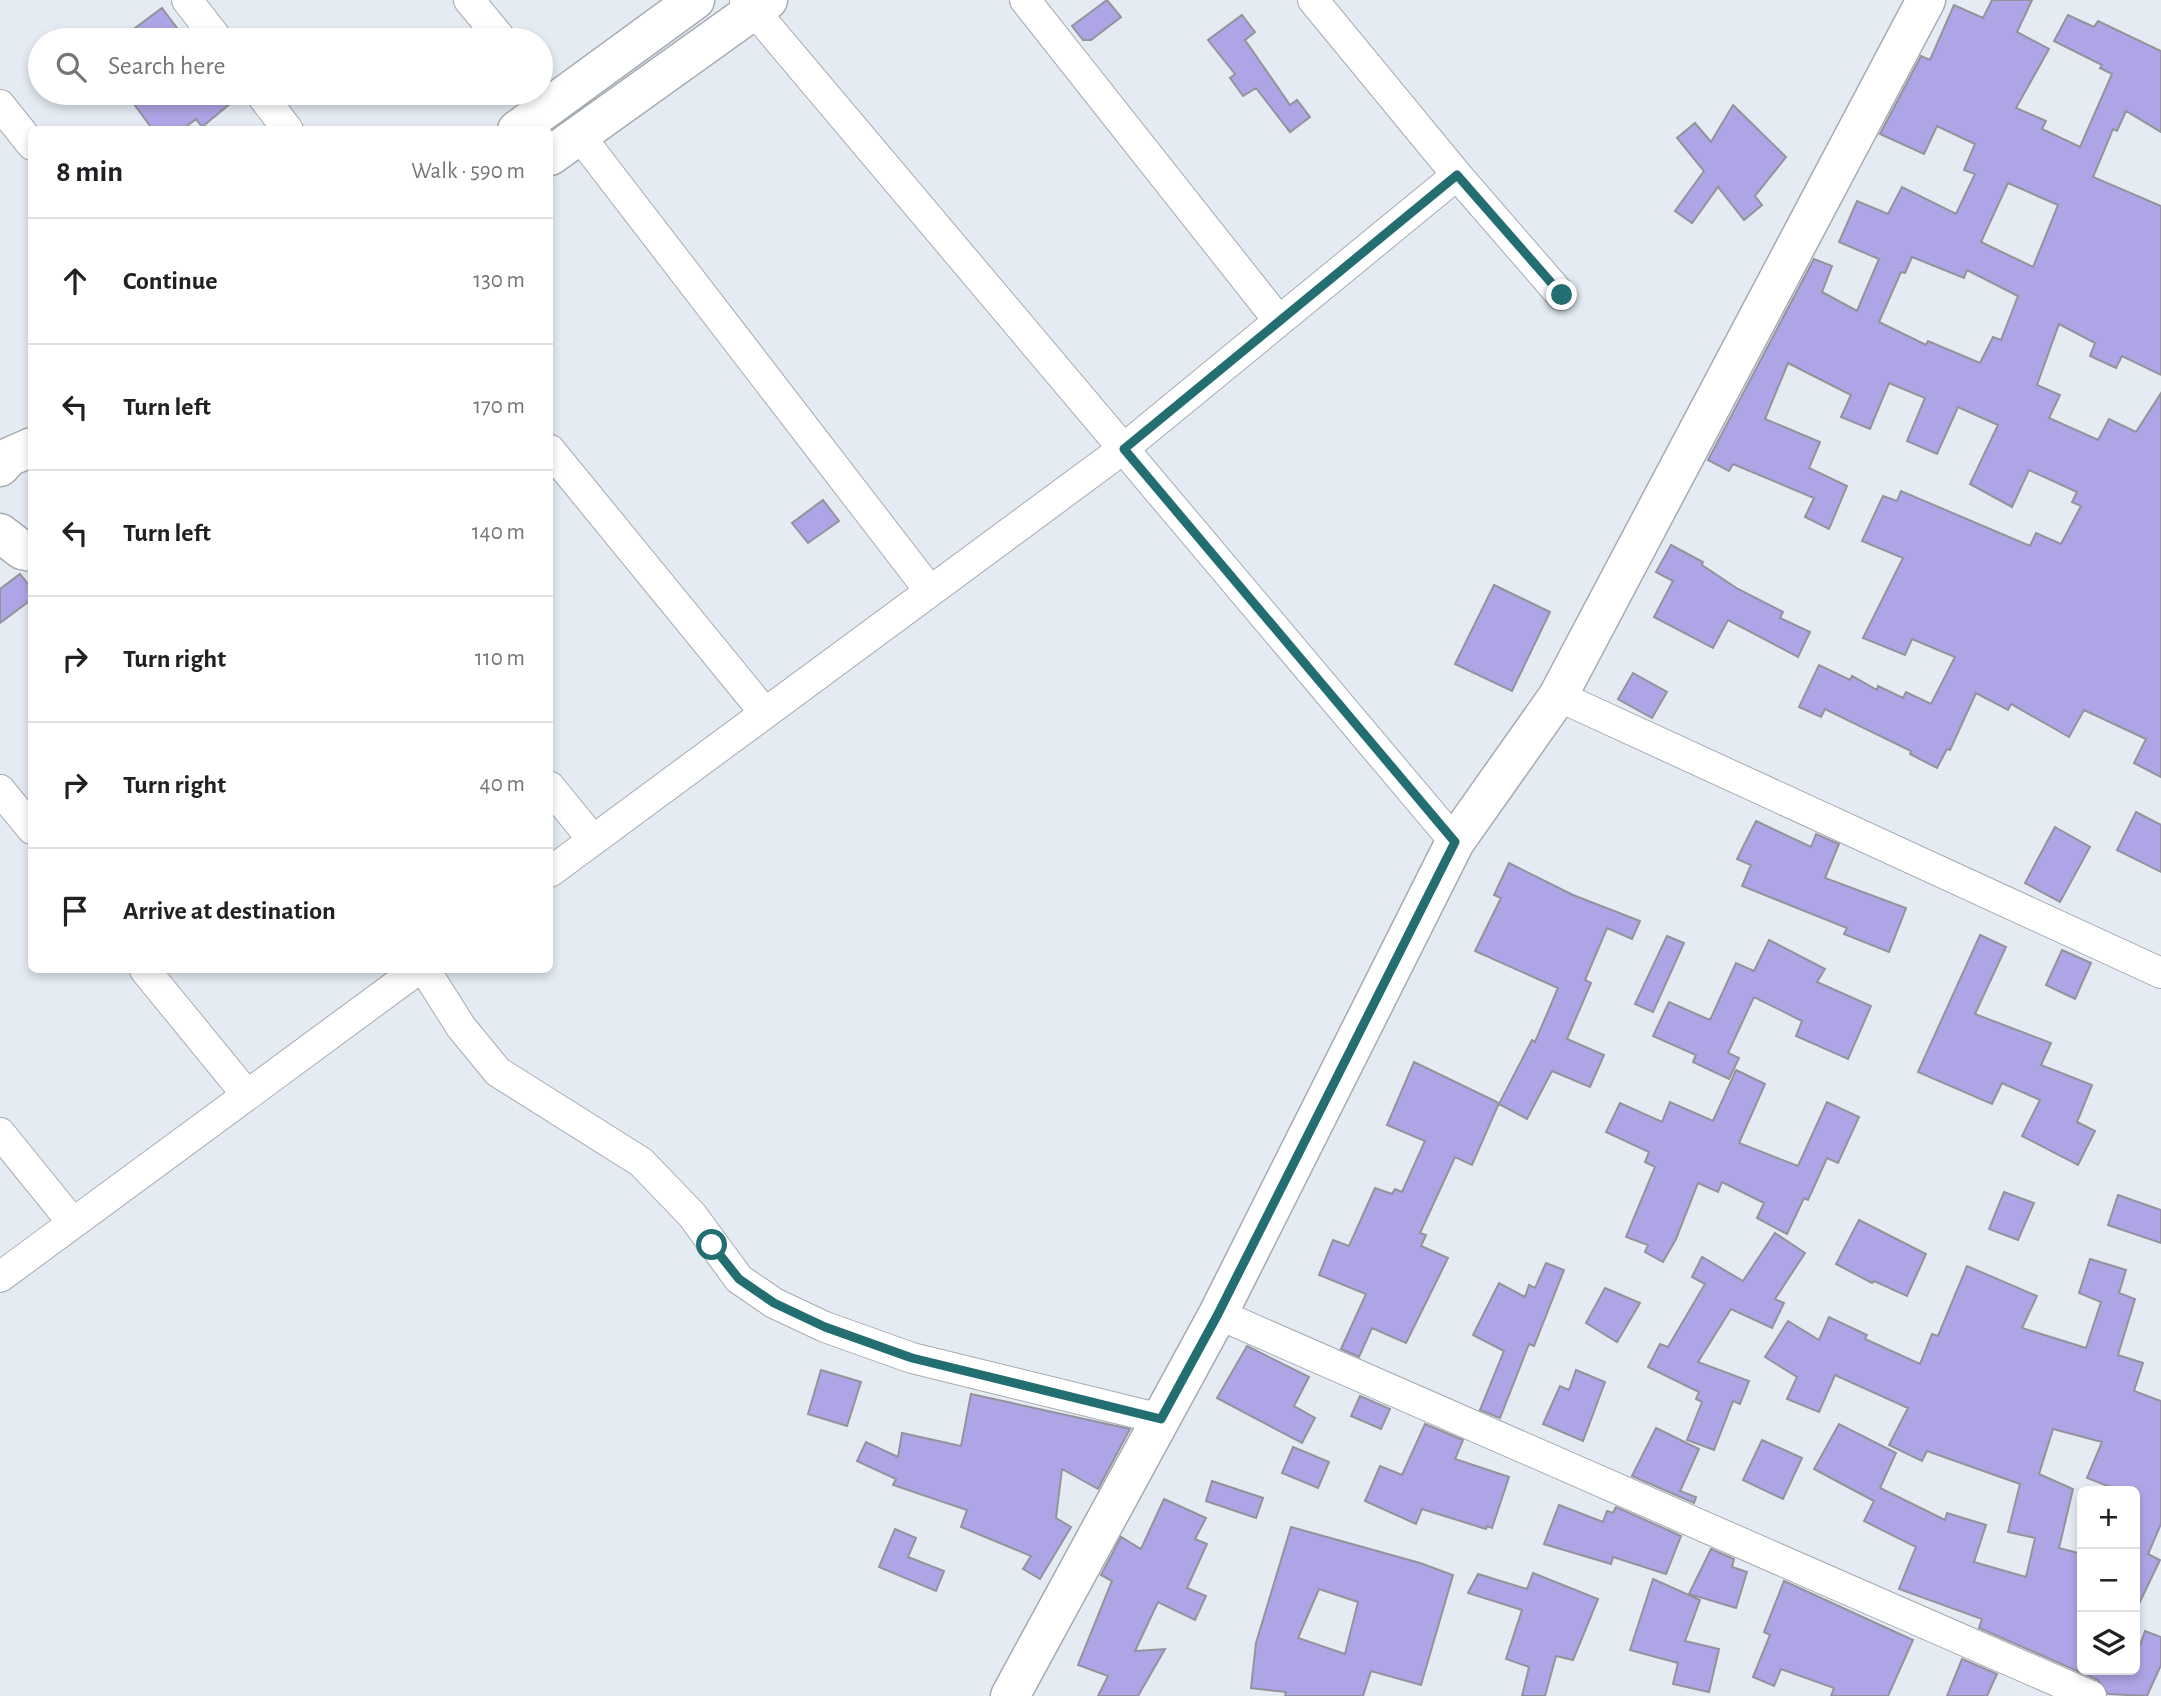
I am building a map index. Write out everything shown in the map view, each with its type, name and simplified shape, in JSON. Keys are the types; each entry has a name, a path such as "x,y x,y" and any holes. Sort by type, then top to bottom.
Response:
{"street":[{"path":"187,0 209,28"},
{"path":"469,0 492,28"},
{"path":"553,91 695,0"},
{"path":"1025,0 1279,321"},
{"path":"1312,0 1457,175 1562,295"},
{"path":"1010,1696 1218,1314 1455,842 1558,696 1926,0"},
{"path":"930,591 564,145 756,3 1124,449 1455,842"},
{"path":"0,105 28,140"},
{"path":"269,105 285,126"},
{"path":"520,126 538,105"},
{"path":"553,870 1124,449 1457,175"},
{"path":"553,454 765,713"},
{"path":"1558,696 2161,973"},
{"path":"0,790 28,824"},
{"path":"553,791 593,840"},
{"path":"147,973 247,1095"},
{"path":"0,1277 413,973"},
{"path":"427,973 461,1027 498,1072 641,1162 692,1215 739,1279 774,1303 825,1327 912,1358 1161,1419"},
{"path":"0,1133 72,1223"},
{"path":"1218,1314 2091,1696"}],"building":[{"path":"1107,0 1121,17 1091,40 1083,40 1072,26"},
{"path":"1992,0 2032,0 2017,32 2049,49 2016,108 2046,121 2042,129 2080,147 2112,74 2100,68 2102,65 2054,41 2068,15 2094,27 2098,21 2161,51 2161,132 2126,111 2117,131 2113,129 2093,177 2161,206 2161,375 2122,356 2116,368 2090,356 2095,343 2059,324 2037,385 2060,395 2049,418 2098,440 2109,419 2136,432 2161,393 2161,777 2134,763 2146,739 2084,710 2069,737 2011,704 2008,710 1976,693 1950,750 1947,749 1937,768 1910,754 1911,751 1825,709 1821,717 1799,707 1819,665 1850,680 1852,676 1877,690 1878,686 1903,698 1906,692 1931,704 1955,657 1912,639 1905,655 1863,638 1903,558 1862,541 1883,496 1897,501 1901,491 2030,546 2036,533 2061,544 2081,506 2072,502 2077,492 2029,470 2012,507 1970,484 1998,425 1958,407 1937,454 1907,441 1925,398 1889,383 1870,429 1841,417 1851,395 1788,363 1765,419 1820,442 1809,468 1847,486 1829,529 1805,517 1814,498 1733,464 1729,471 1708,460 1814,259 1832,266 1822,292 1857,311 1879,259 1839,242 1857,201 1888,214 1902,187 1956,214 1975,174 1964,170 1975,144 1937,126 1924,154 1880,134 1921,56 1930,60 1954,5 1983,18","holes":["2008,183 2058,205 2033,267 1981,242","1912,257 1964,278 1967,270 2018,296 2001,340 1993,337 1980,363 1928,341 1926,345 1879,322 1901,272 1905,273"]},
{"path":"162,8 177,28 135,28"},
{"path":"1242,15 1255,32 1245,40 1290,105 1297,100 1310,117 1290,132 1256,88 1243,96 1230,78 1235,74 1208,40"},
{"path":"135,105 229,105 203,126 196,119 187,126 150,126"},
{"path":"1733,105 1786,157 1755,196 1762,205 1744,220 1718,187 1692,223 1675,211 1704,171 1677,138 1695,123 1711,142"},
{"path":"823,500 839,521 808,543 792,523"},
{"path":"1671,545 1703,562 1702,565 1738,589 1783,612 1780,618 1810,632 1798,657 1728,620 1713,648 1654,617 1673,581 1656,572"},
{"path":"20,574 28,584 28,602 0,623 0,589"},
{"path":"1494,585 1550,612 1512,691 1455,664"},
{"path":"1633,673 1667,692 1652,718 1618,699"},
{"path":"2136,812 2161,825 2161,872 2117,850"},
{"path":"1756,821 1811,847 1816,834 1839,844 1825,878 1906,908 1889,952 1844,934 1847,928 1742,886 1751,865 1737,859"},
{"path":"2055,827 2090,847 2060,902 2025,883"},
{"path":"1509,863 1573,895 1640,921 1632,939 1607,928 1585,980 1591,983 1567,1039 1604,1055 1590,1087 1552,1071 1527,1119 1499,1104 1532,1040 1535,1042 1558,988 1475,951 1501,898 1494,895"},
{"path":"1980,935 2006,947 1975,1014 2051,1043 2041,1065 2092,1085 2077,1122 2095,1131 2078,1165 2022,1136 2040,1100 2002,1083 1992,1104 1918,1072"},
{"path":"1667,936 1684,943 1653,1012 1635,1004"},
{"path":"1769,940 1825,969 1817,982 1871,1006 1848,1059 1796,1036 1802,1021 1754,997 1728,1053 1739,1058 1729,1079 1693,1062 1696,1055 1653,1036 1669,1002 1710,1020 1736,963 1754,971"},
{"path":"2062,950 2091,963 2075,999 2046,985"},
{"path":"1414,1062 1499,1103 1472,1165 1455,1157 1420,1233 1426,1235 1421,1246 1448,1258 1406,1343 1372,1328 1359,1357 1341,1349 1366,1294 1319,1275 1333,1240 1349,1246 1375,1188 1392,1194 1395,1189 1402,1192 1425,1141 1387,1125"},
{"path":"1736,1070 1765,1084 1739,1143 1798,1166 1827,1102 1859,1117 1838,1163 1827,1158 1808,1200 1804,1198 1787,1234 1757,1218 1764,1203 1722,1182 1718,1192 1698,1183 1676,1239 1663,1262 1645,1252 1648,1245 1626,1237 1655,1167 1645,1162 1649,1152 1606,1132 1620,1103 1662,1122 1670,1102 1713,1121"},
{"path":"2004,1192 2034,1203 2018,1240 1989,1229"},
{"path":"2118,1195 2161,1210 2161,1243 2108,1225"},
{"path":"1859,1220 1926,1254 1907,1296 1874,1281 1872,1283 1836,1264"},
{"path":"1775,1233 1805,1253 1775,1299 1784,1303 1772,1328 1731,1309 1698,1362 1749,1381 1740,1404 1733,1401 1714,1450 1687,1440 1702,1402 1696,1399 1699,1392 1648,1367 1660,1344 1668,1347 1705,1284 1692,1277 1702,1257 1743,1281"},
{"path":"2090,1259 2126,1270 2119,1293 2135,1299 2118,1355 2143,1363 2134,1391 2161,1401 2161,1524 2148,1554 2160,1560 2140,1602 2140,1486 2108,1486 2087,1478 2102,1442 2053,1429 2039,1474 2073,1489 2059,1548 2077,1553 2077,1671 1979,1628 1982,1619 1899,1589 1916,1547 1864,1521 1874,1501 1814,1469 1839,1424 1896,1453 1880,1488 1945,1520 1947,1513 1986,1525 1974,1562 2026,1577 2035,1538 2008,1532 2020,1484 1927,1451 1922,1461 1889,1445 1908,1408 1835,1375 1819,1412 1787,1399 1797,1377 1765,1357 1788,1321 1819,1340 1829,1317 1867,1335 1865,1339 1920,1364 1932,1334 1938,1336 1967,1266 2037,1296 2022,1328 2086,1348 2101,1302 2079,1293"},
{"path":"1546,1263 1564,1270 1534,1346 1529,1344 1500,1418 1480,1410 1504,1351 1473,1335 1499,1283 1525,1297 1529,1285 1535,1288"},
{"path":"1605,1288 1640,1303 1617,1342 1586,1323"},
{"path":"1247,1346 1309,1377 1294,1406 1315,1418 1302,1443 1217,1398"},
{"path":"821,1370 861,1382 847,1426 808,1414"},
{"path":"1576,1370 1605,1382 1583,1441 1543,1424 1560,1386 1569,1390"},
{"path":"971,1394 1130,1429 1098,1489 1062,1469 1056,1518 1071,1527 1040,1579 1023,1569 1031,1556 961,1527 967,1510 893,1485 896,1479 857,1461 866,1442 898,1457 902,1433 961,1446"},
{"path":"1360,1396 1390,1409 1381,1429 1351,1416"},
{"path":"1425,1424 1463,1440 1455,1459 1509,1477 1492,1528 1487,1526 1486,1529 1422,1509 1416,1524 1365,1501 1380,1466 1402,1475"},
{"path":"1656,1428 1699,1449 1680,1491 1696,1497 1694,1503 1632,1476"},
{"path":"1762,1440 1802,1458 1783,1499 1743,1480"},
{"path":"1293,1447 1329,1462 1318,1488 1282,1473"},
{"path":"1212,1481 1263,1498 1256,1518 1206,1501"},
{"path":"1164,1499 1206,1518 1195,1539 1207,1544 1187,1588 1206,1596 1195,1620 1158,1602 1135,1651 1165,1649 1138,1696 1098,1696 1108,1676 1078,1665 1112,1581 1101,1575 1121,1537 1141,1549"},
{"path":"1559,1505 1603,1522 1607,1511 1613,1513 1616,1507 1681,1536 1666,1574 1613,1557 1611,1564 1544,1544"},
{"path":"1291,1527 1420,1563 1453,1575 1421,1685 1371,1671 1363,1696 1285,1696 1286,1692 1251,1688 1256,1643","holes":["1319,1589 1358,1602 1345,1654 1298,1638"]},
{"path":"895,1529 916,1538 908,1557 944,1571 936,1591 879,1567"},
{"path":"1711,1549 1734,1559 1732,1567 1747,1572 1736,1608 1689,1594"},
{"path":"1533,1573 1598,1599 1573,1660 1556,1656 1545,1696 1522,1696 1529,1667 1506,1659 1522,1610 1468,1593 1478,1574 1527,1589"},
{"path":"1653,1579 1700,1600 1685,1641 1719,1649 1709,1692 1673,1684 1678,1663 1630,1650"},
{"path":"1784,1581 1913,1640 1888,1696 1831,1696 1834,1688 1781,1669 1774,1686 1753,1677 1770,1635 1764,1632"},
{"path":"2145,1631 2161,1637 2161,1665 2147,1696 2108,1694 2098,1680 2087,1675 2140,1675 2140,1645"},
{"path":"1962,1659 1997,1674 1987,1696 1947,1696"}],"route":[{"path":"712,1245 739,1279 774,1303 825,1327 912,1358 1161,1419 1218,1314 1455,842 1124,449 1457,175 1562,295"}]}
